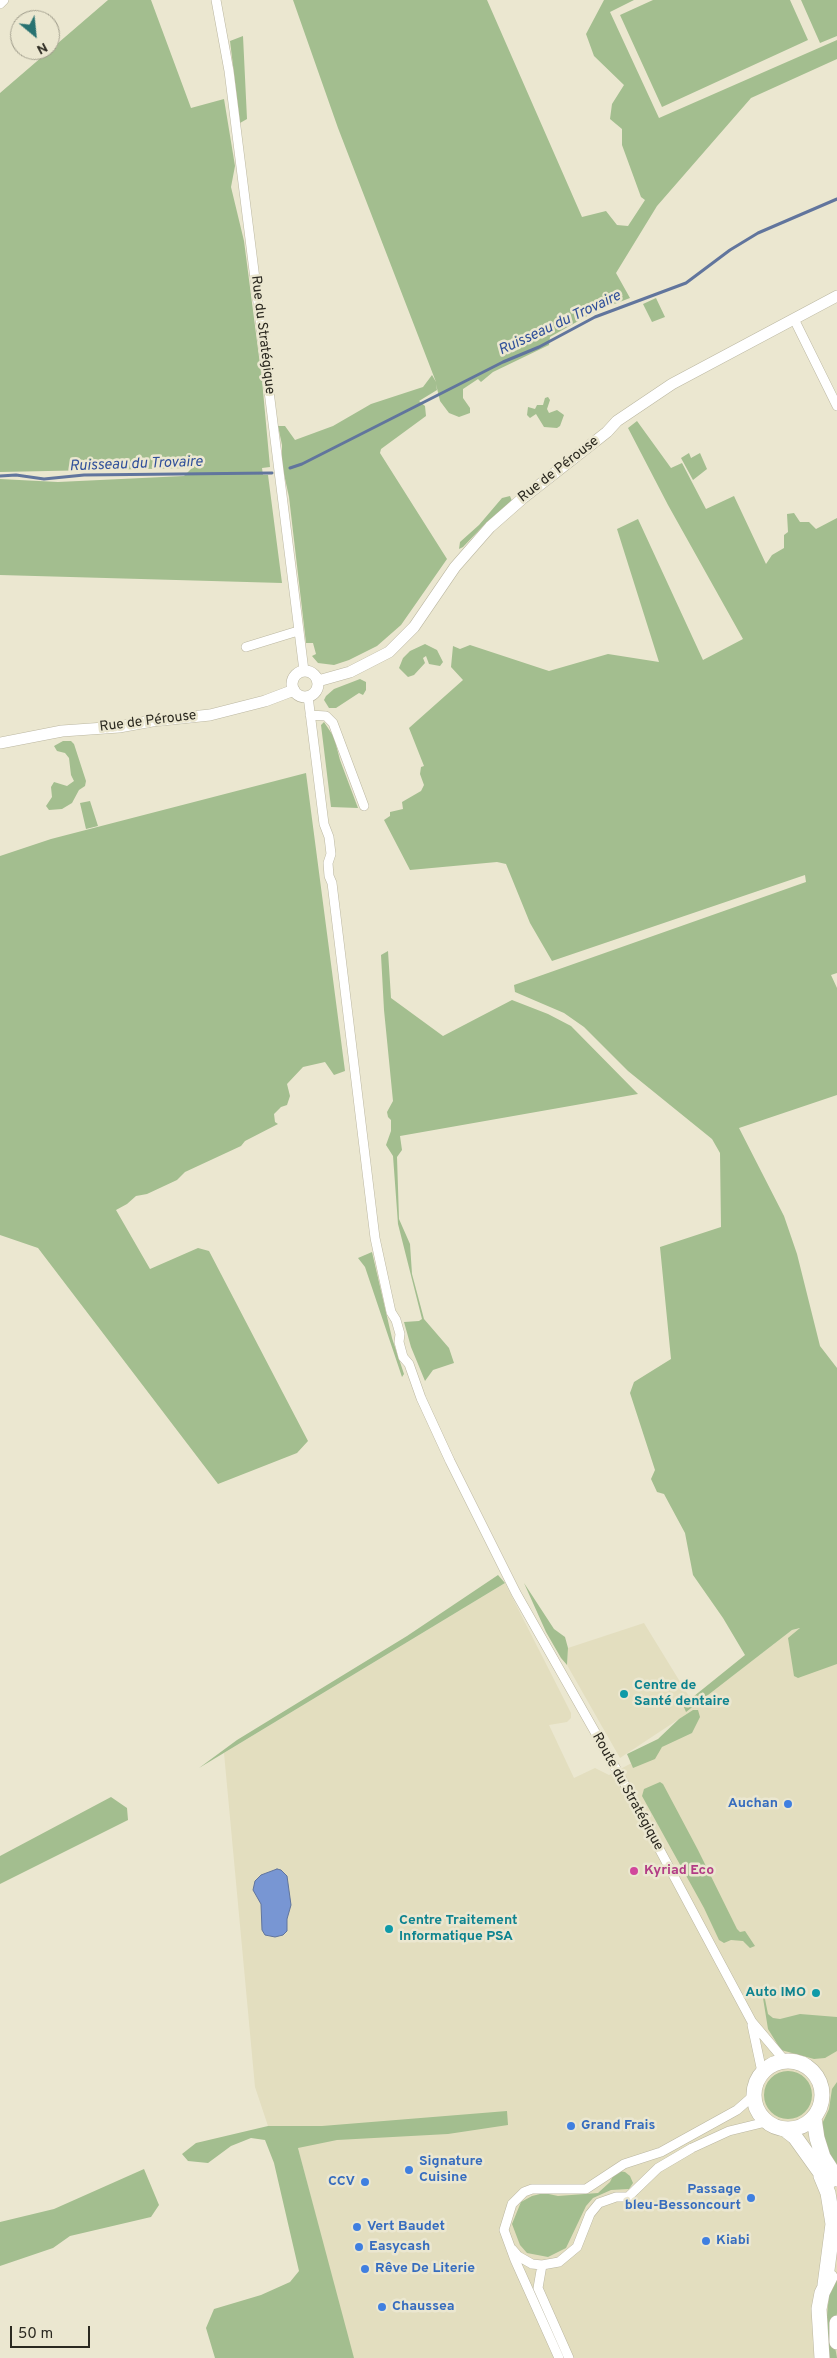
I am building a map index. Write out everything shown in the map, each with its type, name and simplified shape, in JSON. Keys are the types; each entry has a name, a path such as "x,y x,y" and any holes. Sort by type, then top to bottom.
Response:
{"main road":[{"path":"786,2130 796,2129 814,2118 819,2111 822,2094 817,2077 803,2064 784,2061 769,2067 757,2079 753,2096 757,2111 766,2122 786,2130 795,2137 821,2176 837,2193"},
{"path":"814,2118 817,2138 823,2157 837,2179"},
{"path":"821,2176 828,2193 833,2224 825,2285 819,2309 822,2358"},
{"path":"825,2285 837,2270"},
{"path":"837,2323 837,2342"}],"street":[{"path":"0,4 4,0"},
{"name":"Rue du Stratégique","path":"216,0 229,71 304,671"},
{"name":"Rue de Pérouse","path":"318,681 350,672 389,652 414,627 455,567 490,528 523,498 608,432 618,421 672,384 837,296"},
{"path":"794,319 837,406"},
{"path":"246,648 298,631"},
{"path":"304,671 311,673 318,681 317,689 308,696 300,695 294,690 294,678 304,671"},
{"name":"Rue de Pérouse","path":"0,743 62,731 119,727 152,721 210,715 265,701 294,690"},
{"name":"Route du Stratégique","path":"308,696 324,824 329,837 331,854 328,863 329,876 332,883 376,1238 390,1312 396,1320 400,1334 399,1342 421,1398 450,1461 516,1593 624,1783 752,2022 784,2061"},
{"path":"310,715 326,716 333,723 364,806"},
{"name":"Route du Stratégique","path":"752,2022 762,2072"},
{"path":"559,2358 504,2230 512,2204 524,2192 532,2189 586,2189 624,2164 661,2152 737,2110 753,2096"},
{"path":"510,2247 518,2256 532,2264 542,2265 559,2262 577,2247 590,2214 599,2203 616,2197 628,2196 658,2168 692,2148 729,2132 766,2122"},
{"path":"542,2265 538,2288 569,2358"}],"shaded area":[{"path":"505,1583 571,1713 571,1718 567,1722 549,1725 574,1778 595,1768 609,1775 662,1747 679,1719 620,1758 567,1665 568,1648 644,1623 690,1698 683,1705 731,1677 792,1630 802,1628 837,1659 837,2358 354,2358 351,2353 298,2148 268,2126 255,2087 224,1753"}],"green space":[{"path":"108,0 151,0 191,108 224,99 235,166 231,187 244,241 262,380 270,467 262,468 263,475 268,475 282,583 0,575 0,479 58,482 184,476 192,468 0,472 0,93 38,60 60,60 60,41"},
{"path":"293,0 487,0 582,217 606,211 617,225 628,226 645,200 641,197 622,145 622,129 610,119 612,104 624,85 594,56 586,34 604,0 634,0 610,12 659,118 837,40 837,59 751,98 657,206 616,273 630,298 596,311 550,337 549,345 493,372 481,382 478,379 463,389 463,398 470,408 470,413 459,417 449,413 440,401 436,384 437,390 419,401 425,406 426,416 381,449 380,453 447,559 401,625 377,646 334,665 318,663 312,656 316,654 313,643 306,643 289,497 282,465 282,445 278,426 285,426 295,440 333,426 371,404 423,387 432,375 436,382 338,128"},
{"path":"653,0 790,0 808,40 662,107 620,15"},
{"path":"801,0 837,0 837,36 820,43"},
{"path":"243,36 247,119 240,123 230,41"},
{"path":"656,298 665,317 652,322 643,304"},
{"path":"548,397 550,400 547,409 549,413 557,410 564,415 560,426 557,428 544,427 536,414 530,418 527,415 528,407 535,409 537,405 543,405 545,398"},
{"path":"637,421 671,468 682,463 706,509 734,496 766,564 772,555 784,548 784,535 788,532 787,514 794,513 800,522 809,522 816,529 837,518 837,973 831,975 837,988 837,1095 739,1128 784,1216 797,1254 820,1346 837,1368 837,1664 798,1678 794,1676 788,1638 800,1628 792,1630 686,1712 683,1705 745,1655 723,1618 693,1575 685,1533 664,1494 657,1492 651,1479 655,1470 630,1393 634,1382 671,1359 660,1247 721,1227 720,1153 712,1139 628,1071 584,1027 564,1013 515,992 514,985 806,882 805,875 552,961 530,923 506,864 497,862 410,870 384,820 390,816 390,812 403,809 402,802 421,791 424,785 420,774 421,767 424,766 409,728 463,680 451,667 453,646 460,649 470,645 549,671 608,654 659,662 617,529 638,519 703,660 743,639 668,505 628,428"},
{"path":"689,453 691,458 700,453 707,469 693,480 681,458"},
{"path":"510,496 512,501 459,549 460,542 479,525 502,498"},
{"path":"425,644 437,650 443,662 440,666 429,664 426,656 423,658 425,663 414,675 408,677 399,668 403,658 410,651"},
{"path":"360,679 366,682 366,690 363,695 359,693 336,708 329,708 324,700 326,696 334,689"},
{"path":"324,722 334,737 340,760 358,808 331,807 321,725"},
{"path":"63,741 71,741 74,744 86,781 85,786 79,790 72,803 62,809 49,810 46,806 52,797 51,787 54,782 67,786 74,781 71,775 69,758 65,753 57,751 54,746"},
{"path":"306,773 345,1071 334,1075 325,1062 303,1067 287,1084 290,1096 287,1105 281,1107 274,1114 275,1122 278,1124 245,1141 241,1146 185,1172 177,1180 147,1194 136,1196 116,1210 150,1269 198,1248 209,1251 308,1441 297,1453 218,1484 38,1248 0,1235 0,856 51,839"},
{"path":"90,801 98,826 86,829 80,803"},
{"path":"388,951 391,998 443,1036 512,1000 548,1014 571,1026 638,1094 400,1136 402,1150 397,1157 399,1219 410,1244 412,1274 424,1319 449,1348 454,1363 433,1370 425,1381 411,1347 404,1322 422,1319 398,1224 393,1156 386,1145 391,1131 391,1120 387,1112 393,1101 384,1010 381,955"},
{"path":"372,1252 392,1338 404,1374 402,1377 365,1267 358,1258"},
{"path":"498,1575 505,1583 199,1768 237,1740 407,1636"},
{"path":"524,1583 554,1629 565,1637 568,1648 567,1665 546,1632"},
{"path":"693,1710 698,1710 700,1717 692,1733 662,1747 655,1759 633,1768 627,1754 658,1739 679,1719"},
{"path":"660,1782 663,1784 698,1850 737,1929 740,1932 745,1931 755,1946 750,1948 743,1941 731,1940 724,1943 719,1940 704,1908 642,1796 644,1789"},
{"path":"111,1797 127,1808 128,1820 0,1884 0,1856"},
{"path":"763,1998 765,1999 768,2014 773,2018 780,2019 800,2014 837,2017 837,2051 825,2058 814,2059 781,2050 768,2029"},
{"path":"783,2071 793,2071 805,2078 812,2090 812,2100 805,2112 793,2119 783,2119 775,2115 768,2108 764,2100 764,2090 768,2082 775,2075"},
{"path":"837,2082 837,2171 824,2146 822,2124 829,2109 832,2089"},
{"path":"507,2111 508,2125 448,2134 337,2140 298,2148 354,2358 215,2358 206,2328 214,2309 261,2295 290,2282 299,2271 274,2163 265,2140 251,2138 231,2146 208,2163 188,2161 182,2154 196,2143 268,2126 322,2126"},
{"path":"144,2169 159,2205 151,2217 70,2236 53,2248 0,2266 0,2222 54,2209"},
{"path":"619,2171 625,2172 630,2176 633,2183 629,2189 611,2190 593,2198 586,2206 566,2248 548,2257 527,2253 520,2245 512,2224 521,2202 532,2196 544,2193 558,2196 598,2193 610,2182 614,2174"},
{"path":"837,2279 837,2313 833,2336 837,2358 827,2358 825,2336 829,2295 832,2283"}],"water":[{"path":"277,1869 287,1876 291,1905 287,1919 287,1931 283,1935 275,1937 265,1935 262,1930 261,1904 253,1890 255,1881 261,1875"}],"waterway":[{"name":"Ruisseau du Trovaire","path":"290,468 302,464 503,362 539,347 595,317 686,283 730,250 758,233 837,199"},
{"name":"Ruisseau du Trovaire","path":"0,476 16,475 44,479 84,475 272,473"}],"place":[{"name":"Centre de Santé dentaire","path":"624,1694"},
{"name":"Auchan","path":"788,1804"},
{"name":"Kyriad Eco","path":"634,1871"},
{"name":"Centre Traitement Informatique PSA","path":"389,1929"},
{"name":"Auto IMO","path":"816,1993"},
{"name":"Grand Frais","path":"571,2126"},
{"name":"Signature Cuisine","path":"409,2170"},
{"name":"CCV","path":"365,2182"},
{"name":"Passage bleu-Bessoncourt","path":"751,2198"},
{"name":"Vert Baudet","path":"357,2227"},
{"name":"Kiabi","path":"706,2241"},
{"name":"Easycash","path":"359,2247"},
{"name":"Rêve De Literie","path":"365,2269"},
{"name":"Chaussea","path":"382,2307"}]}
